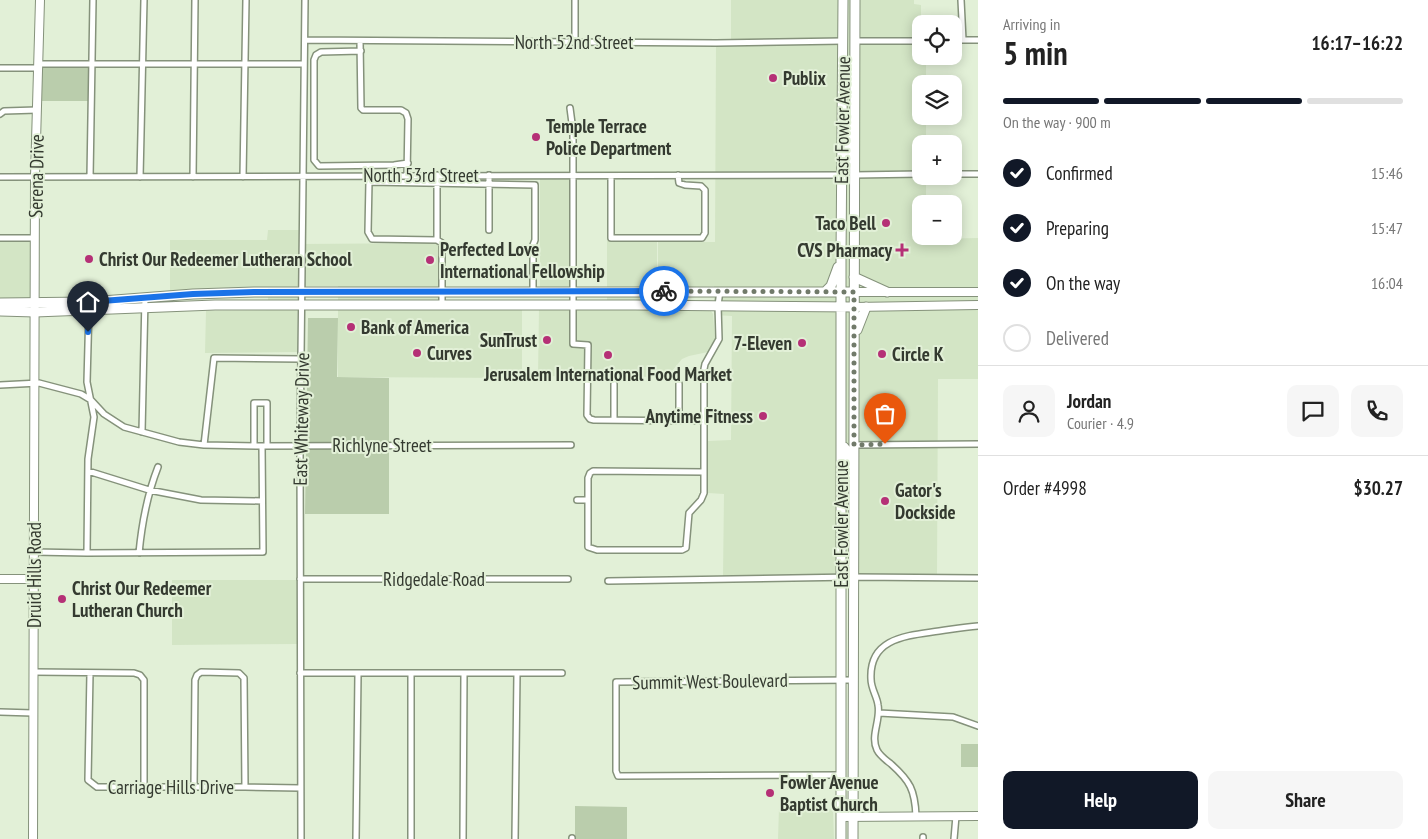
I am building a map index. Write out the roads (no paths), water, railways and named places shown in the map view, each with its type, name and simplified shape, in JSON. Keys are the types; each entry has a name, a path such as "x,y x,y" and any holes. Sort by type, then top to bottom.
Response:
{"main road":[{"name":"East Fowler Avenue","path":"841,839 841,174 843,0"},
{"path":"848,0 848,30 854,41"},
{"name":"East Fowler Avenue","path":"853,839 854,0"},
{"path":"843,41 849,49 849,87 854,120"},
{"path":"842,102 847,120 850,170 854,174"},
{"path":"825,292 831,286 841,259"},
{"path":"854,276 886,292"},
{"path":"238,292 238,305"},
{"path":"0,311 35,307 145,302 238,292 854,292"},
{"path":"352,305 353,292"},
{"path":"437,305 438,292"},
{"path":"145,302 238,305 718,305 817,308 854,307"},
{"path":"0,303 35,307"},
{"path":"854,339 866,307"},
{"path":"817,308 842,319"},
{"path":"841,444 847,450 849,510 854,514"}],"street":[{"name":"Serena Drive","path":"35,307 35,177 40,0"},
{"path":"90,177 93,0"},
{"path":"140,177 144,0"},
{"path":"192,177 195,0"},
{"path":"243,177 246,0"},
{"name":"East Whiteway Drive","path":"301,839 300,445 305,0"},
{"path":"575,42 576,0"},
{"path":"961,0 961,15"},
{"name":"North 52nd Street","path":"305,40 716,43 843,41"},
{"path":"962,40 978,40"},
{"path":"360,41 361,108 363,110 401,110 406,113 408,119 407,176"},
{"path":"854,41 912,41"},
{"path":"361,51 321,52 316,55 314,60 314,160 319,166 408,163"},
{"path":"0,68 92,63 304,64"},
{"path":"570,108 574,131 573,344 588,345 587,415 590,419 594,420 704,421"},
{"path":"0,114 4,111 37,110"},
{"name":"North 53rd Street","path":"0,177 841,174"},
{"path":"854,174 912,174"},
{"path":"962,174 978,174"},
{"path":"489,175 489,230"},
{"path":"611,176 611,238 702,238 705,233 705,190 701,186 685,185 679,182 678,175"},
{"path":"369,176 368,232 372,239 437,240 442,243 438,292"},
{"path":"437,240 438,176"},
{"path":"369,182 437,185 535,185 533,292"},
{"path":"0,238 35,238"},
{"path":"704,472 593,471 588,478 588,547 592,549 682,550 687,544 689,513 701,500 704,493 704,472 704,421 704,370 705,364 719,339 718,305 720,291"},
{"path":"854,292 978,292"},
{"path":"142,432 144,420 145,302"},
{"path":"854,307 978,305"},
{"path":"87,554 88,459 94,417 87,382 89,306"},
{"name":"Druid Hills Road","path":"33,839 35,307"},
{"path":"204,445 214,358 301,359"},
{"name":"Richlyne Street","path":"0,385 40,382 81,394 91,400 104,414 124,427 179,442 204,445 570,445"},
{"path":"614,384 614,420"},
{"path":"679,384 679,420"},
{"path":"34,552 87,554 263,552 262,502 266,403 254,403 254,446"},
{"path":"854,445 978,444"},
{"path":"139,553 142,520 149,490 158,466"},
{"path":"88,471 149,490 201,500 262,502"},
{"path":"577,500 587,500"},
{"path":"608,582 978,578"},
{"path":"0,579 34,579"},
{"name":"Ridgedale Road","path":"300,579 568,579"},
{"path":"916,816 912,790 906,778 879,753 876,747 875,737 879,713 878,704 871,685 871,673 875,659 887,644 905,636 978,626"},
{"path":"34,672 134,673 140,675 144,680 144,787"},
{"path":"194,787 195,680 201,672 239,673 244,678 245,787"},
{"name":"Carriage Hills Drive","path":"90,673 88,780 97,787 300,788"},
{"path":"300,673 562,673"},
{"path":"515,839 517,673"},
{"path":"356,839 358,674"},
{"path":"410,839 411,674"},
{"path":"463,839 464,674"},
{"name":"Summit West Boulevard","path":"842,775 618,776 616,771 616,682 853,680"},
{"path":"0,712 33,713"},
{"path":"879,713 953,717 978,726"},
{"path":"954,839 956,816"},
{"path":"841,817 978,816"}],"place":[{"name":"Publix","path":"773,78"},
{"name":"Temple Terrace Police Department","path":"536,137"},
{"name":"Taco Bell","path":"886,223"},
{"name":"CVS Pharmacy","path":"902,250"},
{"name":"Christ Our Redeemer Lutheran School","path":"89,259"},
{"name":"Perfected Love International Fellowship","path":"430,260"},
{"name":"Bank of America","path":"351,327"},
{"name":"SunTrust","path":"547,340"},
{"name":"7-Eleven","path":"802,343"},
{"name":"Curves","path":"417,353"},
{"name":"Circle K","path":"882,354"},
{"name":"Jerusalem International Food Market","path":"608,355"},
{"name":"Anytime Fitness","path":"763,416"},
{"name":"Gator's Dockside","path":"885,501"},
{"name":"Christ Our Redeemer Lutheran Church","path":"62,599"},
{"name":"Fowler Avenue Baptist Church","path":"770,793"}]}
